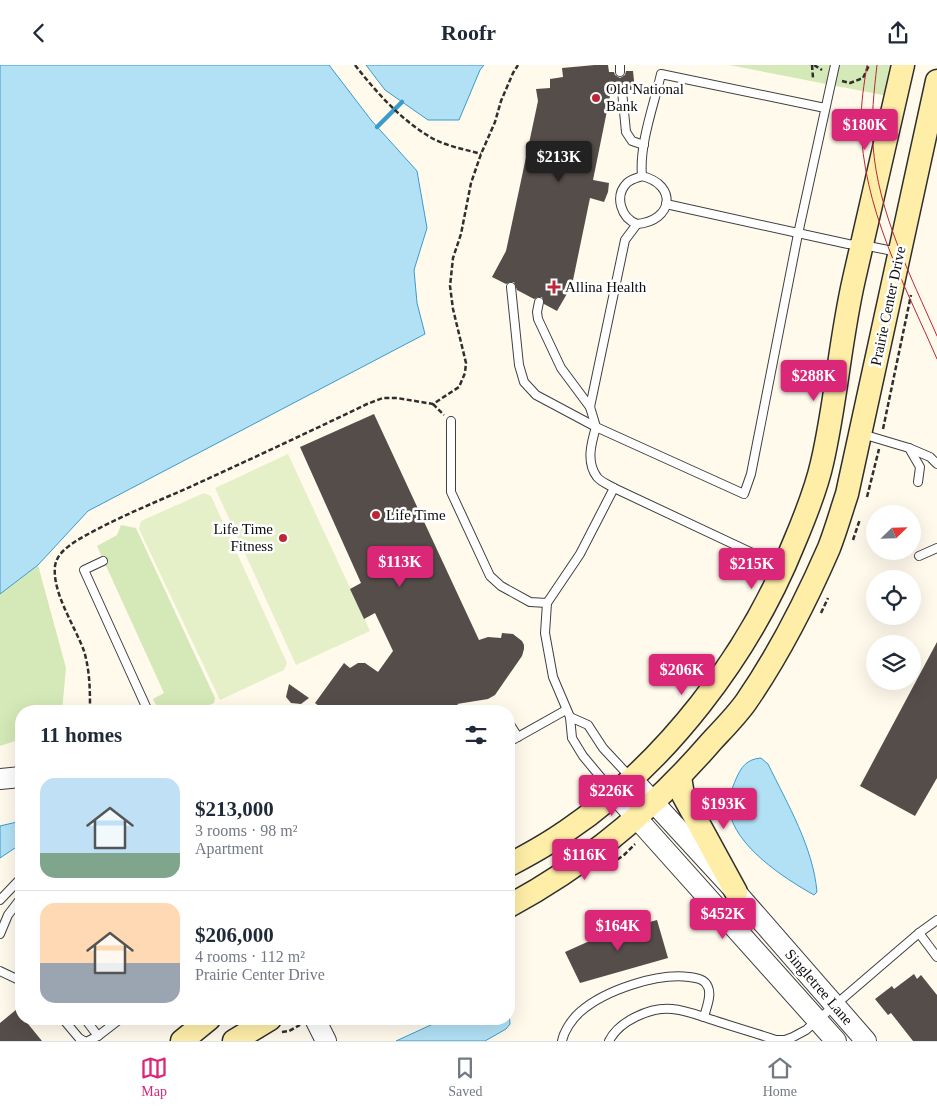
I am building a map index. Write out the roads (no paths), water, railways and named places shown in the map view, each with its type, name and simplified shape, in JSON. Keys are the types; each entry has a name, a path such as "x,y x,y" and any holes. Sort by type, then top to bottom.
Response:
{"main road":[{"path":"515,862 566,832 615,794 668,741 705,699 722,676 756,623 784,567 805,515 822,464 854,280 904,65"},
{"name":"Prairie Center Drive","path":"515,903 589,856 654,803 680,777 745,703 778,652 829,547 847,494 937,81"},
{"path":"680,777 683,795 736,892"},
{"path":"182,1041 202,1025"},
{"path":"234,1041 273,1028"}],"street":[{"path":"0,779 15,778"},
{"name":"Singletree Lane","path":"632,779 736,892 866,1041"},
{"name":"Singletree Lane","path":"615,794 836,1041"},
{"path":"312,1025 326,1041"}],"lane":[{"path":"642,176 641,163 644,145 661,74 657,65"},
{"path":"511,287 519,365 524,382 536,395 596,427 744,494 751,474 798,234 835,65"},
{"path":"661,74 825,108"},
{"path":"622,91 626,132 632,141 644,145"},
{"path":"642,176 652,178 664,189 666,205 660,216 645,223 637,224 631,222 622,210 621,195 628,183 642,176"},
{"path":"666,205 798,234 900,253"},
{"path":"590,407 625,241 637,224"},
{"path":"539,302 538,319 561,368 590,407 596,427 590,447 590,462 598,478 614,488 784,567"},
{"path":"451,421 451,492 490,576 501,585 530,602 547,603"},
{"path":"860,433 930,457 937,464"},
{"path":"910,449 920,467 918,482"},
{"path":"614,488 580,554 547,603 545,633 553,677 568,713 572,738 587,762 615,794"},
{"path":"921,555 937,548"},
{"path":"103,561 84,570 145,705"},
{"path":"568,713 588,725 604,748 632,779"},
{"path":"515,739 568,713"},
{"path":"515,732 518,737"},
{"path":"0,900 15,884"},
{"path":"0,934 8,915 15,906"},
{"path":"609,1041 613,1034 625,1023 657,1010 674,1009 785,1040 819,1020 919,933 937,920"},
{"path":"919,933 937,957"},
{"path":"0,971 15,978"},
{"path":"562,1041 573,1019 590,1005 632,985 662,977 690,977 706,982 710,995 704,1017"},
{"path":"68,1025 78,1038 84,1041"},
{"path":"90,1025 98,1036"},
{"path":"88,1041 112,1025"}],"water":[{"path":"0,65 329,65 371,120 417,171 427,228 414,270 417,303 425,334 88,511 38,565 0,594"},
{"path":"366,65 484,65 480,70 459,120 428,120 385,90"},
{"path":"761,758 768,764 805,843 815,875 817,892 814,895 789,880 762,859 740,836 733,823 729,801 736,779 745,764"},
{"path":"15,822 15,848 0,858 0,826"},
{"path":"431,1025 509,1025 506,1029 485,1041 396,1041"}],"waterway":[{"path":"377,127 402,102"}],"tram line":[{"path":"867,65 861,122 863,153 869,184 887,244 937,359"},
{"path":"877,65 872,135 881,195 906,266 937,336"}],"place":[{"name":"Old National Bank","path":"596,98"},
{"name":"Allina Health","path":"554,287"},
{"name":"Life Time","path":"376,515"},
{"name":"Life Time Fitness","path":"283,538"}]}
